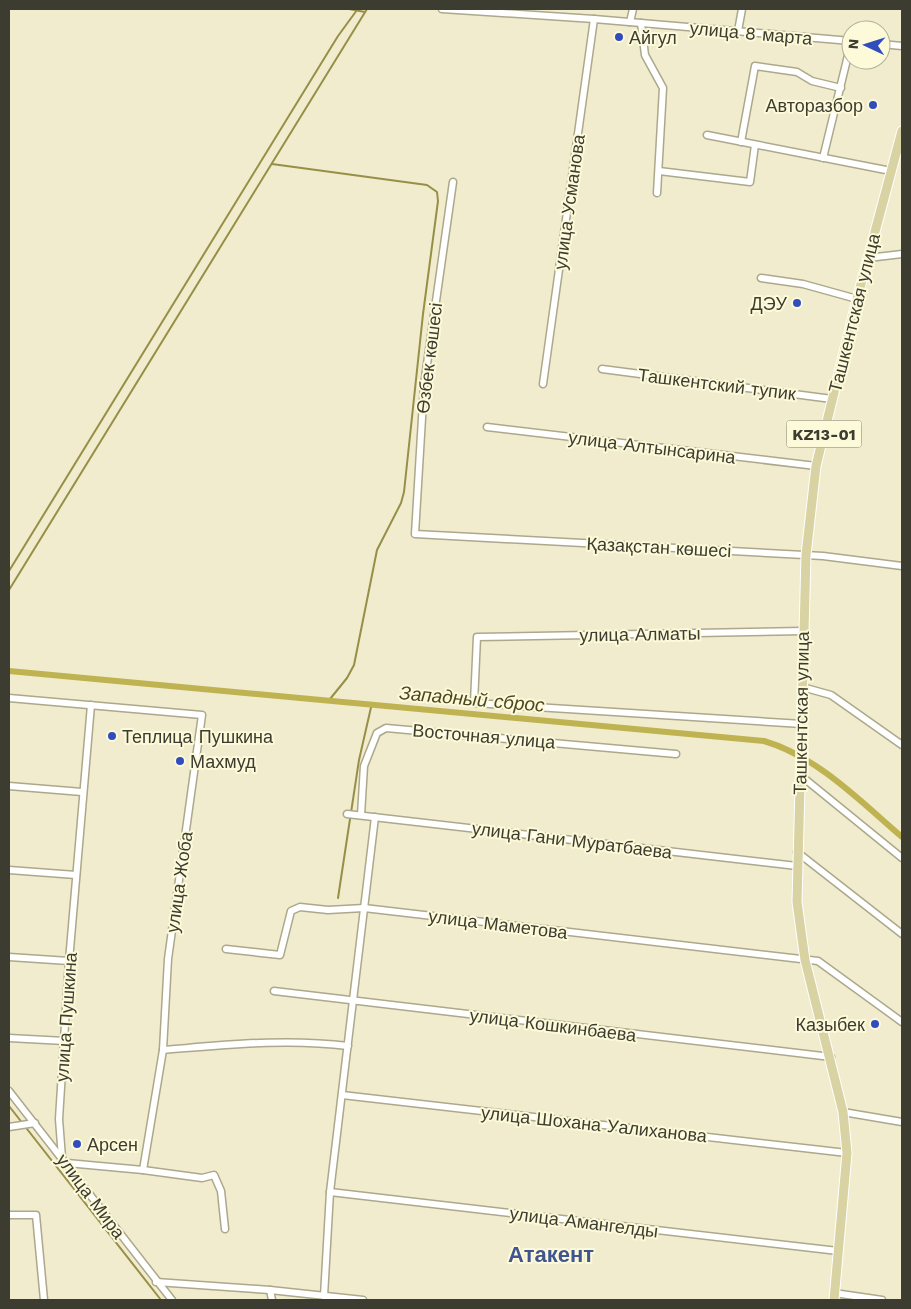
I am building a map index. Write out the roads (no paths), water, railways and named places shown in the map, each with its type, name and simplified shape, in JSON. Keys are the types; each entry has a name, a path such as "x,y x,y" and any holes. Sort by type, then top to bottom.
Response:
{"main road":[{"name":"Ташкентская улица","path":"834,1297 847,1152 843,1112 831,1057 805,960 797,902 806,555 816,466 857,298 902,131"}],"street":[{"name":"улица 8 марта","path":"442,9 519,11 841,41"},
{"path":"630,22 633,9"},
{"path":"738,31 742,9"},
{"name":"улица Усманова","path":"543,384 594,19"},
{"path":"641,23 645,55 662,88 658,193"},
{"path":"741,142 755,66 797,72 812,81 841,88"},
{"path":"823,158 845,70"},
{"path":"707,135 891,171"},
{"path":"658,172 750,182 755,145"},
{"name":"Өзбек көшесі","path":"415,534 424,385 453,182"},
{"path":"868,258 902,254"},
{"path":"761,278 804,284 857,298"},
{"name":"Ташкентский тупик","path":"602,369 832,398"},
{"name":"улица Алтынсарина","path":"487,427 816,466"},
{"name":"Қазақстан көшесі","path":"415,534 806,555 902,566"},
{"name":"улица Алматы","path":"474,703 477,637 803,631"},
{"path":"802,687 830,695 902,745"},
{"path":"9,698 90,705"},
{"name":"Восточная улица","path":"474,703 802,724"},
{"name":"улица Жоба","path":"90,705 202,715 168,959 163,1050 143,1170"},
{"name":"улица Пушкина","path":"64,1161 59,1119 69,961 90,705"},
{"name":"Восточная улица","path":"361,815 364,766 377,733 386,728 676,754"},
{"path":"801,771 902,858"},
{"path":"9,786 82,792"},
{"name":"улица Гани Муратбаева","path":"347,814 797,866"},
{"path":"324,1296 330,1192 375,817"},
{"path":"797,852 902,934"},
{"path":"9,870 76,875"},
{"name":"улица Маметова","path":"226,949 280,955 290,911 300,907 328,910 364,908 818,961 902,1022"},
{"path":"9,957 69,961"},
{"name":"улица Кошкинбаева","path":"274,991 353,1002 831,1057"},
{"path":"9,1038 65,1041"},
{"path":"163,1050 278,1041 314,1042 348,1046"},
{"name":"улица Мира","path":"9,1091 156,1282 172,1300"},
{"name":"улица Шохана Уалиханова","path":"342,1095 847,1152"},
{"path":"843,1112 902,1122"},
{"path":"9,1127 35,1123"},
{"path":"64,1161 202,1178 214,1175 221,1191 225,1230"},
{"name":"улица Амангелды","path":"330,1192 838,1251"},
{"path":"9,1215 36,1215 44,1300"},
{"path":"156,1282 270,1290 363,1300"},
{"path":"270,1290 272,1300"},
{"path":"834,1297 882,1300"}],"waterway":[{"path":"349,9 365,12"},
{"path":"9,590 367,9"},
{"path":"9,571 338,36 357,10"},
{"path":"272,164 427,185 437,192 438,201 423,314 404,492 401,503 377,550 354,665 347,678 330,699"},
{"name":"Западный сброс","path":"9,671 764,741 784,748 820,769 854,795 902,837"},
{"path":"338,898 359,760 372,703"},
{"path":"9,1106 161,1300"}],"place":[{"name":"Айгул","path":"619,37"},
{"name":"Авторазбор","path":"873,105"},
{"name":"ДЭУ","path":"797,303"},
{"name":"Теплица Пушкина","path":"112,736"},
{"name":"Махмуд","path":"180,761"},
{"name":"Казыбек","path":"875,1024"},
{"name":"Арсен","path":"77,1144"}],"district":[{"name":"Атакент","path":"551,1254"}]}
